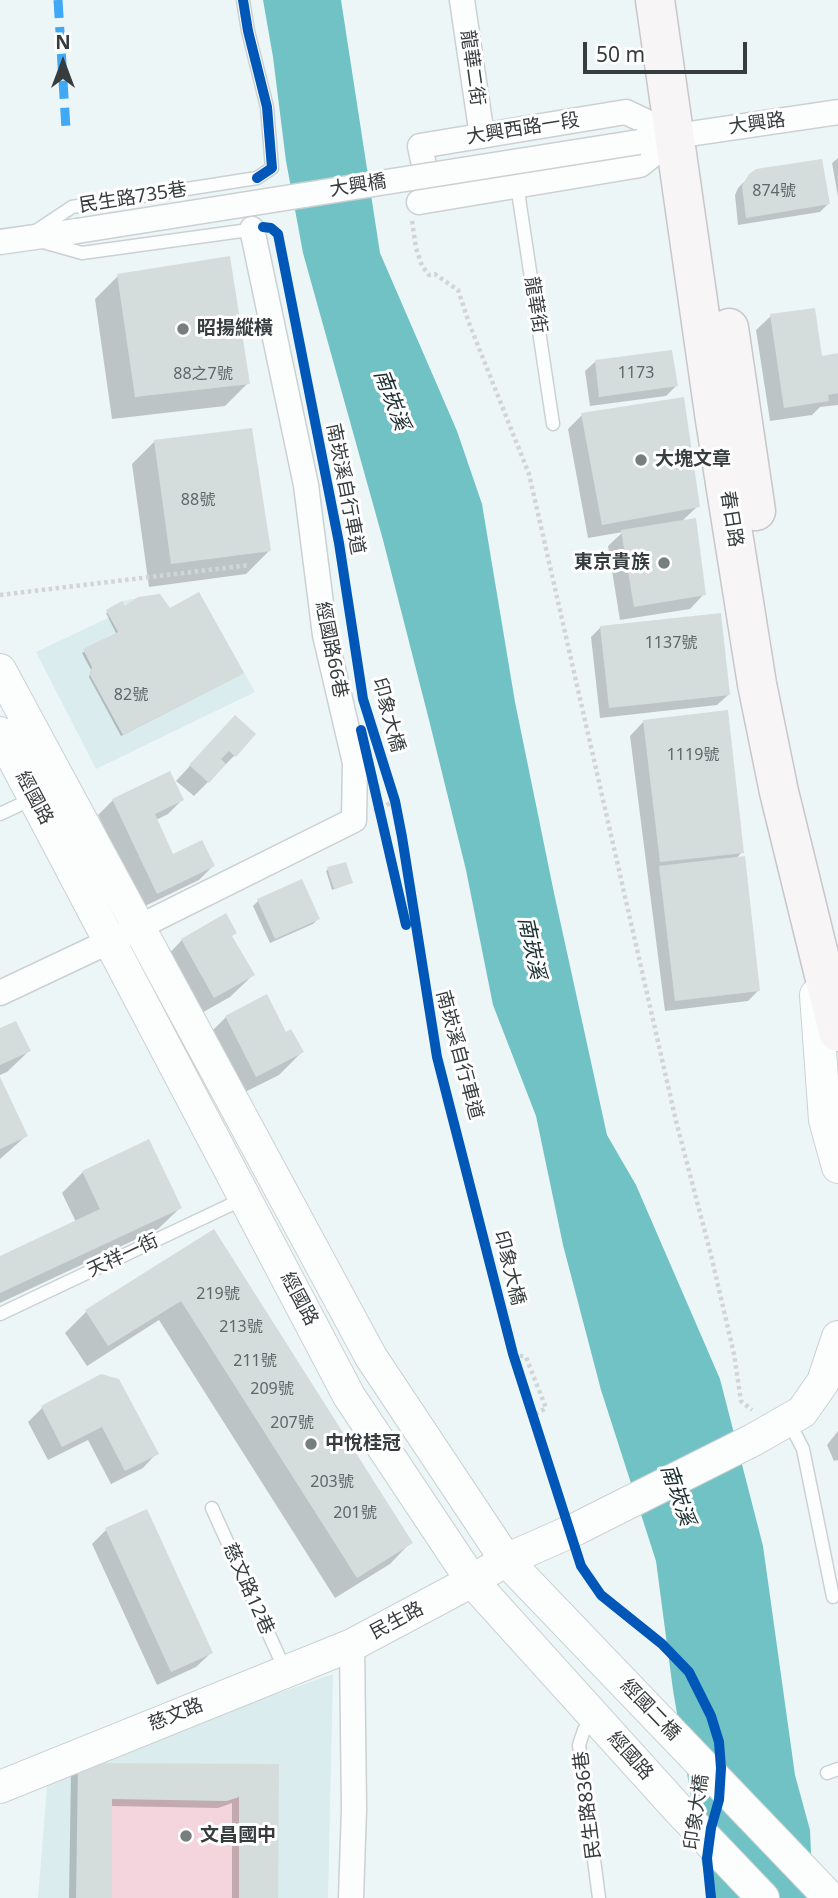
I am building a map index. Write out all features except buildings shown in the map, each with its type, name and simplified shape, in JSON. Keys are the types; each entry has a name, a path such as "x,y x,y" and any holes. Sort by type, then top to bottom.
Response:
{"main road":[{"name":"春日路","path":"655,0 672,136 757,684 779,792 825,922 838,1032"},
{"name":"春日路","path":"672,136 682,0"}],"street":[{"name":"龍華二街","path":"462,0 482,136"},
{"name":"大興西路一段","path":"420,205 420,146 626,112 672,136"},
{"name":"大興路","path":"672,136 838,112"},
{"name":"大興橋","path":"27,238 672,136"},
{"path":"420,205 640,165 672,136"},
{"name":"經國路66巷","path":"125,934 354,820 355,764 326,635 306,485 258,228"},
{"path":"0,242 27,238"},
{"name":"經國路","path":"0,670 246,1198 349,1396 472,1581 679,1811 763,1898"},
{"name":"經國路","path":"0,733 34,798 125,934 371,1357 506,1560 572,1628"},
{"path":"825,922 825,1120 838,1167"},
{"path":"0,993 125,934"},
{"path":"785,1422 802,1412 822,1382 838,1337"},
{"name":"民生路","path":"351,1898 354,1809 352,1645 506,1560 593,1520 785,1422"},
{"name":"經國二橋","path":"572,1628 823,1890"},
{"name":"慈文路","path":"0,1787 352,1645"}],"lane":[{"name":"民生路735巷","path":"27,238 72,207 257,178 272,167 267,107 243,0"},
{"name":"龍華街","path":"517,186 554,424"},
{"path":"27,238 82,253 258,228"},
{"path":"0,814 34,798"},
{"name":"天祥一街","path":"0,1314 246,1198"},
{"path":"785,1422 803,1449 833,1597"},
{"name":"慈文路12巷","path":"212,1508 285,1670"},
{"name":"民生路836巷","path":"594,1717 584,1730 579,1745 599,1898"}],"path":[{"path":"420,205 416,248 422,266 429,275 435,274 458,290 530,474 676,1121 723,1304 741,1401 751,1410 785,1422"},
{"path":"0,595 250,565"},
{"path":"391,788 397,813"},
{"path":"377,796 383,822"},
{"path":"380,808 395,801"},
{"path":"518,1367 511,1339 536,1419"},
{"path":"513,1354 526,1357 546,1408 536,1419"}],"shaded area":[{"path":"199,592 255,692 96,769 36,652 110,617 106,610 122,601 160,594 170,608"},
{"name":"文昌國中","path":"333,1674 328,1898 38,1898 48,1774"},
{"path":"239,1797 239,1898 112,1898 112,1799 227,1801"}],"water":[{"name":"南崁溪","path":"263,0 341,0 380,253 457,431 482,504 515,702 607,1135 636,1185 720,1379 763,1546 795,1775 810,1830 813,1898 708,1898 673,1690 656,1561 601,1390 563,1245 536,1116 493,1005 466,870 429,720 383,540 303,253 286,161"}],"marked path":[{"path":"58,0 66,129"}],"cycle path":[{"path":"243,0 267,107 272,168 257,178"},
{"name":"南崁溪自行車道","path":"263,227 271,228 278,234 339,543 363,699 395,801 402,837 437,1057 513,1354 581,1566 601,1595 662,1644 689,1672 711,1716 719,1742 721,1768 719,1800 711,1828 707,1858 711,1898"},
{"path":"361,730 406,925"}],"place":[{"name":"昭揚縱橫","path":"183,329"},
{"name":"大塊文章","path":"641,460"},
{"name":"東京貴族","path":"664,563"},
{"name":"中悅桂冠","path":"311,1444"},
{"name":"文昌國中","path":"186,1836"}]}
